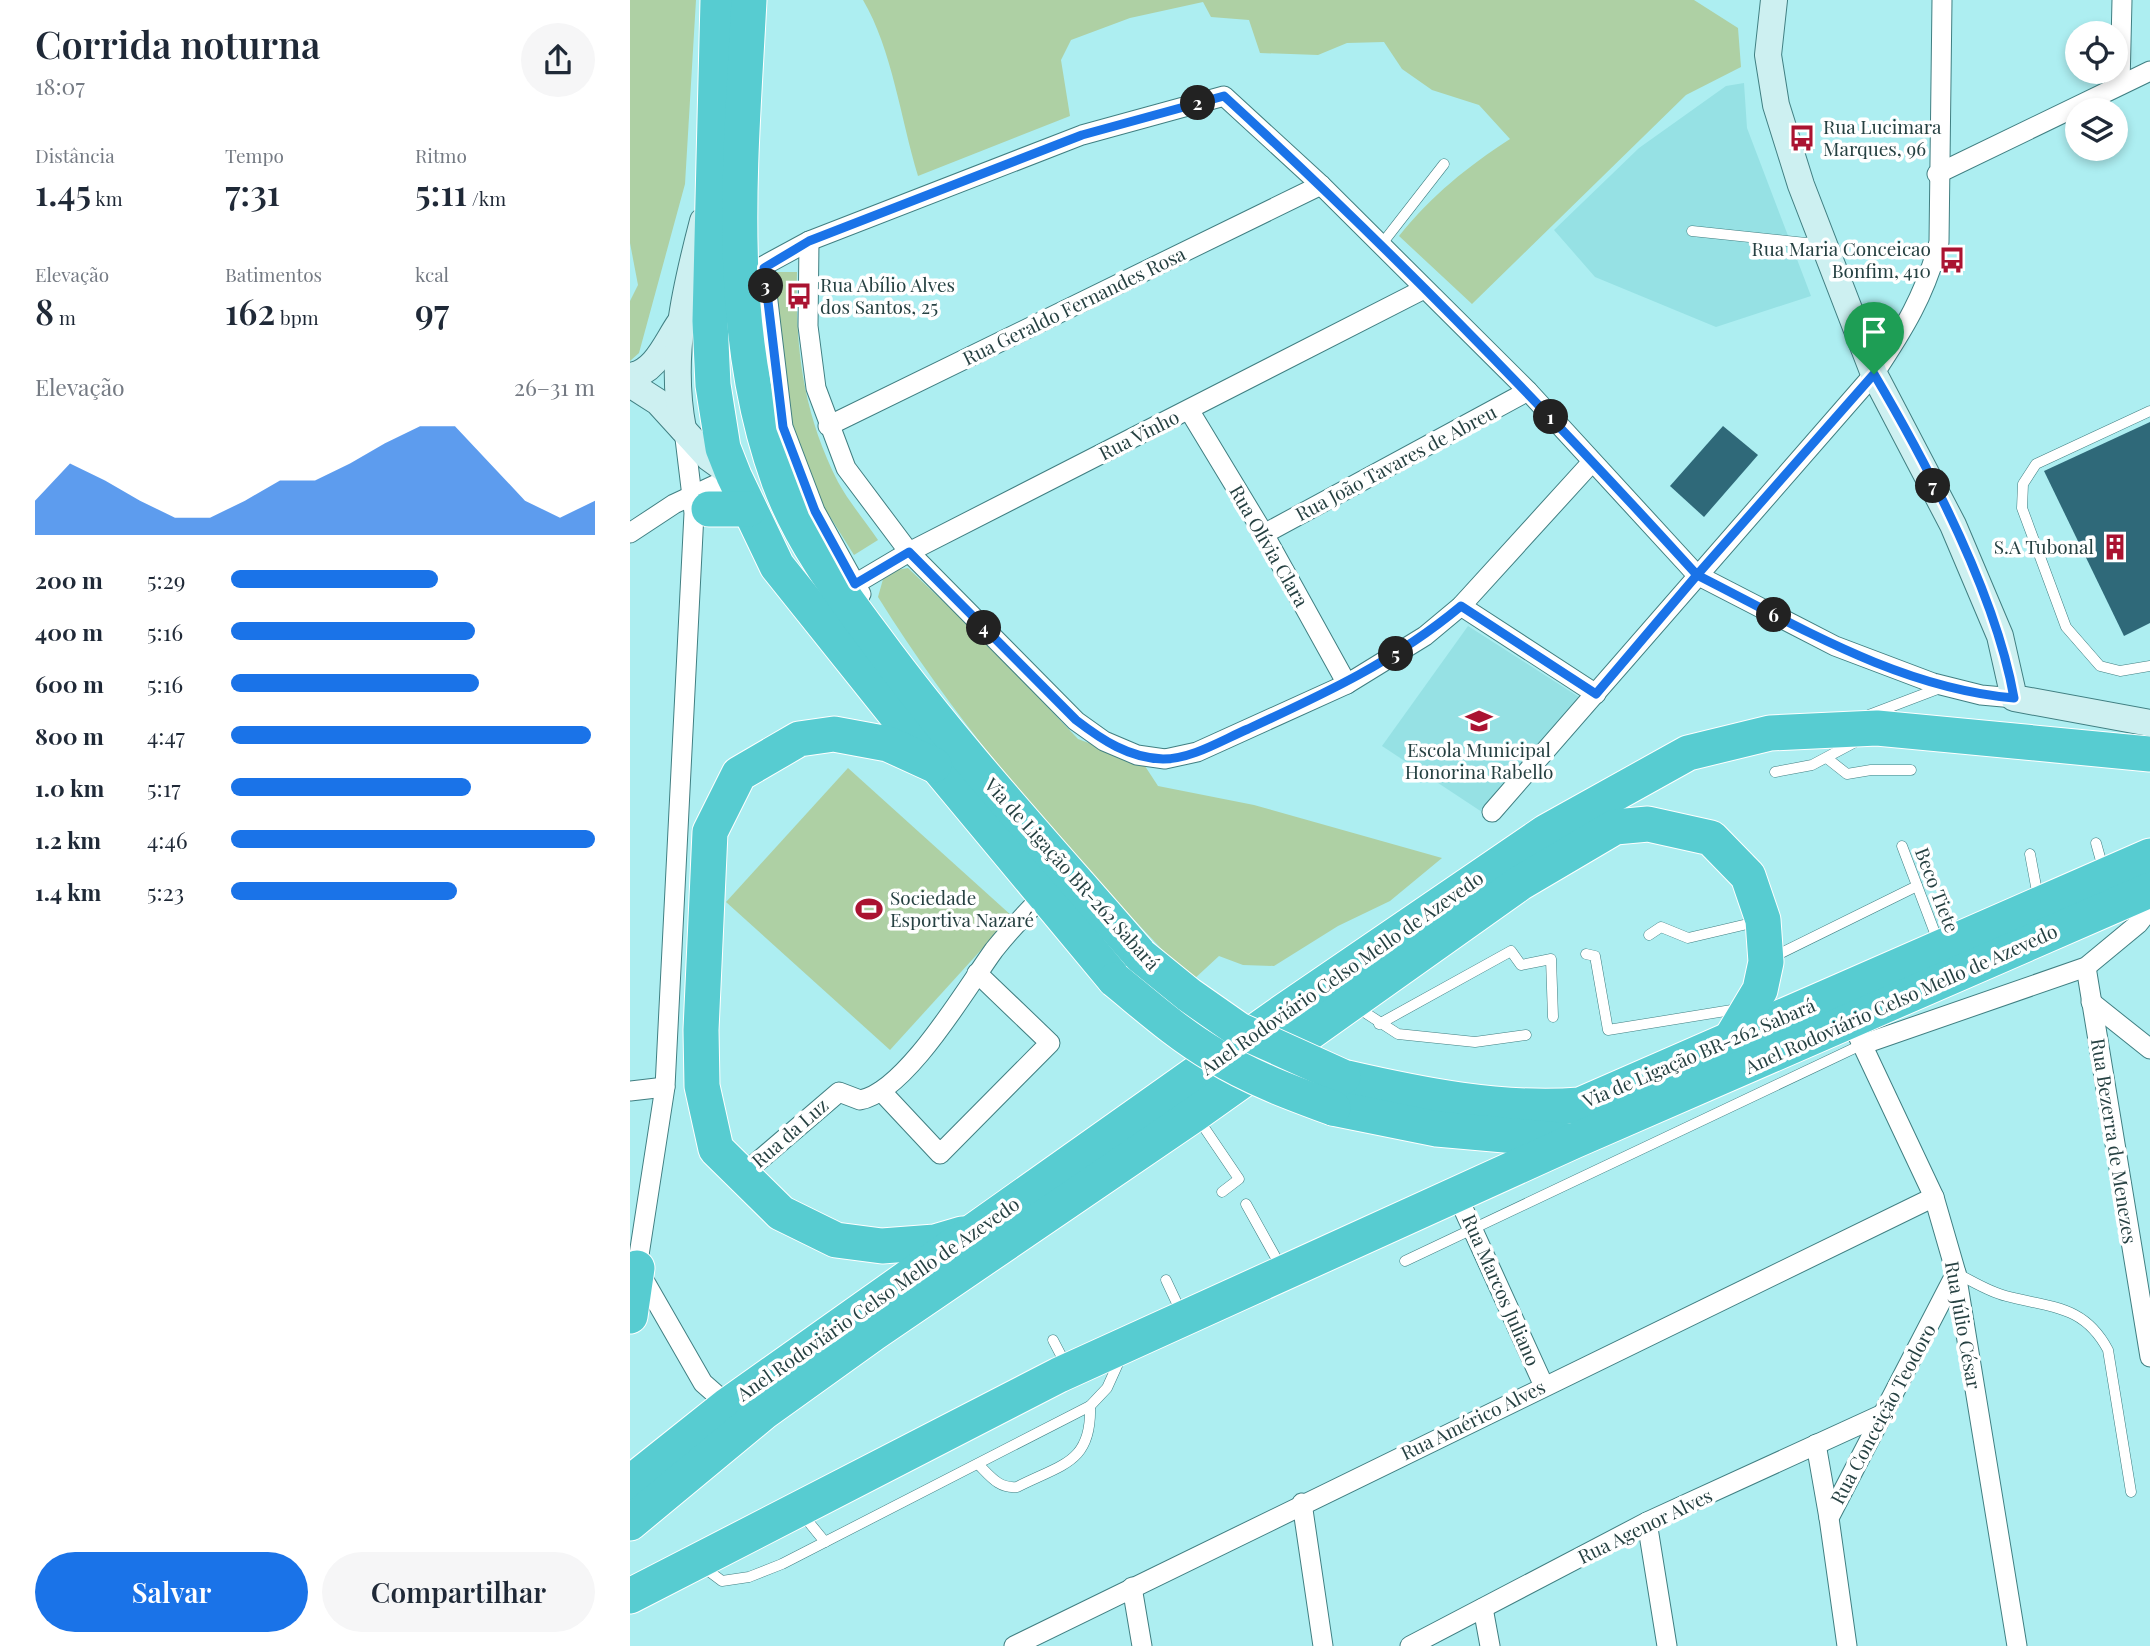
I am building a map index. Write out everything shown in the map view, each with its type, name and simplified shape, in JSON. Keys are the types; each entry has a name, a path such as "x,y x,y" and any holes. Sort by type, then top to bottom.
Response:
{"highway":[{"name":"Via de Ligação BR-262 Sabará","path":"718,0 710,321 713,384 723,448 749,509 777,566 937,766 1115,980 1164,1021 1214,1055 1278,1087 1420,1095 1534,1109 1580,1105 1639,1082 2039,904 2101,860 2150,856"},
{"name":"Via de Ligação BR-262 Sabará","path":"749,0 739,202 749,283 758,402 779,481 804,537 915,693 1142,956 1189,995 1239,1030 1338,1092 1437,1129 1574,1141"},
{"path":"734,476 749,466 751,460 741,394 749,283"},
{"path":"699,514 749,509"},
{"name":"Anel Rodoviário Celso Mello de Azevedo","path":"630,1483 729,1405 1287,1009 1546,832 1688,753 1770,733 1834,745 1877,728 2150,754"},
{"path":"937,766 888,744 834,734 799,739 739,774 710,832 701,1030 702,1086 716,1149 781,1213 836,1240 882,1246 935,1242 979,1228"},
{"path":"630,1524 764,1412 1195,1114 1546,865 1615,827 1648,824 1711,838 1748,876 1763,920 1766,962 1760,990 1729,1042"},
{"name":"Anel Rodoviário Celso Mello de Azevedo","path":"630,1596 1069,1370 1574,1141 1856,1033 2150,890"},
{"path":"630,1316 637,1268"}],"street":[{"path":"1773,0 1768,55 1776,105 1801,186 1874,374 1953,524 2000,636 2014,698"},
{"path":"1492,812 1874,374 1913,316 1929,280 1939,242 1937,174 1941,0"},
{"path":"2120,85 2122,0"},
{"path":"1937,174 2150,71"},
{"path":"749,283 809,241 1082,135 1224,96 1321,185 1528,391 1697,575 1835,646 1944,686 1981,695 2014,698 2150,723"},
{"name":"Via de Ligação BR-262 Sabará","path":"680,322 712,184"},
{"name":"Rua Geraldo Fernandes Rosa","path":"828,426 1321,185"},
{"path":"809,241 808,327 816,388 828,426 846,468 909,552 1076,720 1104,741 1137,755 1165,759 1198,752 1347,684 1425,636 1461,606 1591,462"},
{"name":"Via de Ligação BR-262 Sabará","path":"749,283 783,427 815,511 855,584 893,644 915,693"},
{"name":"Rua Vinho","path":"855,584 909,552 1424,289"},
{"path":"630,376 640,375 652,365 680,322"},
{"path":"680,322 678,402 699,514 665,1087 637,1268 703,1382 729,1405"},
{"path":"630,384 659,402 709,458 734,476 699,514 630,533"},
{"name":"Rua João Tavares de Abreu","path":"1264,534 1528,391"},
{"name":"Rua Olívia Clara","path":"1188,410 1264,534 1347,684"},
{"path":"1461,606 1596,694"},
{"path":"977,973 1050,1043 940,1154 881,1091 927,1046 977,973 1045,894"},
{"path":"1856,1033 2086,967 2138,924 2150,909"},
{"name":"Rua Bezerra de Menezes","path":"2086,967 2150,1357"},
{"path":"2091,1002 2150,1049"},
{"name":"Rua Júlio César","path":"1856,1033 1934,1197 1956,1273 2017,1646"},
{"path":"630,1091 665,1087"},
{"name":"Rua da Luz","path":"742,1175 839,1091 860,1100 881,1091"},
{"name":"Rua Marcos Juliano","path":"1457,1195 1544,1386"},
{"name":"Rua Américo Alves","path":"1014,1646 1302,1503 1934,1197"},
{"name":"Rua Conceição Teodoro","path":"1829,1518 1956,1273"},
{"name":"Rua Agenor Alves","path":"1410,1646 1647,1522 1883,1414"},
{"name":"Rua Conceição Teodoro","path":"1816,1444 1847,1646"},
{"path":"1302,1503 1323,1646"},
{"path":"1647,1522 1667,1646"},
{"path":"1132,1587 1142,1646"},
{"path":"1483,1608 1490,1646"}],"lane":[{"path":"1381,245 1444,164"},
{"path":"1692,231 1806,243 1822,240"},
{"path":"2150,411 2036,464 2023,484 2022,508 2066,627 2100,666 2120,671 2150,666"},
{"path":"1776,772 1834,745 1889,706 1910,701 1944,686"},
{"path":"1834,745 1847,774 1871,770 1911,770"},
{"name":"Beco Tiete","path":"1902,846 1940,948"},
{"path":"2030,854 2039,904"},
{"path":"1766,962 1783,950 1917,886"},
{"path":"1649,935 1661,927 1688,938 1763,920"},
{"path":"1379,1024 1511,951 1521,965 1551,959 1553,1017"},
{"path":"1586,954 1595,956 1608,1030 1752,1007"},
{"path":"1352,1003 1379,1024 1398,1034 1475,1042 1527,1035"},
{"path":"1405,1261 1474,1231 1856,1033"},
{"path":"1195,1114 1239,1179 1222,1192"},
{"path":"1246,1204 1284,1273"},
{"path":"1956,1273 2003,1295 2079,1314 2097,1330 2108,1350 2131,1492"},
{"path":"1166,1280 1184,1318"},
{"path":"1053,1340 1069,1370"},
{"path":"696,1562 722,1581 749,1577 825,1542 1090,1406 1107,1388 1126,1344"},
{"path":"978,1464 1000,1486 1009,1488 1017,1487 1077,1457 1091,1429 1090,1406"},
{"path":"799,1511 825,1542"}],"shaded area":[{"path":"1744,83 1747,128 1811,296 1716,327 1595,277 1554,230 1639,148 1726,86"},
{"name":"Escola Municipal Honorina Rabello","path":"1468,626 1579,697 1482,812 1382,746"}],"green space":[{"path":"630,0 696,0 685,184 639,353 630,361 630,301 638,285 630,243"},
{"path":"863,0 1694,0 1738,28 1741,67 1686,95 1472,304 1399,236 1424,207 1451,183 1510,139 1479,105 1432,90 1402,69 1384,42 1347,43 1318,55 1260,53 1249,20 1211,17 1203,2 1130,18 1071,40 1061,60 1070,116 918,176 889,62"},
{"path":"772,272 797,272 800,354 809,405 838,482 878,540 854,555 822,504 790,425"},
{"path":"908,568 988,644 1078,739 1143,763 1158,786 1254,805 1442,858 1390,901 1338,926 1274,966 1243,965 1219,956 1192,981 1025,797 948,700 912,649 878,597 885,572"},
{"name":"Sociedade Esportiva Nazaré","path":"848,768 1012,916 890,1050 726,902"}],"building":[{"name":"S.A Tubonal","path":"2150,422 2150,623 2124,636 2044,471"},
{"path":"1723,426 1758,455 1704,517 1670,486"}],"place":[{"name":"Rua Lucimara Marques, 96","path":"1802,138"},
{"name":"Rua Maria Conceicao Bonfim, 410","path":"1952,260"},
{"name":"Rua Abílio Alves dos Santos, 25","path":"799,296"},
{"name":"S.A Tubonal","path":"2115,547"},
{"name":"Escola Municipal Honorina Rabello","path":"1479,721"},
{"name":"Sociedade Esportiva Nazaré","path":"869,909"}],"route":[{"path":"1874,374 1697,575 1528,391 1321,185 1224,96 1082,135 809,241 764,268 783,427 815,511 855,584 909,552 1076,720 1104,741 1137,755 1165,759 1198,752 1347,684 1425,636 1461,606 1596,694 1697,575 1835,646 1933,684 1981,695 2014,698 2000,636 1953,524 1874,374"}]}
